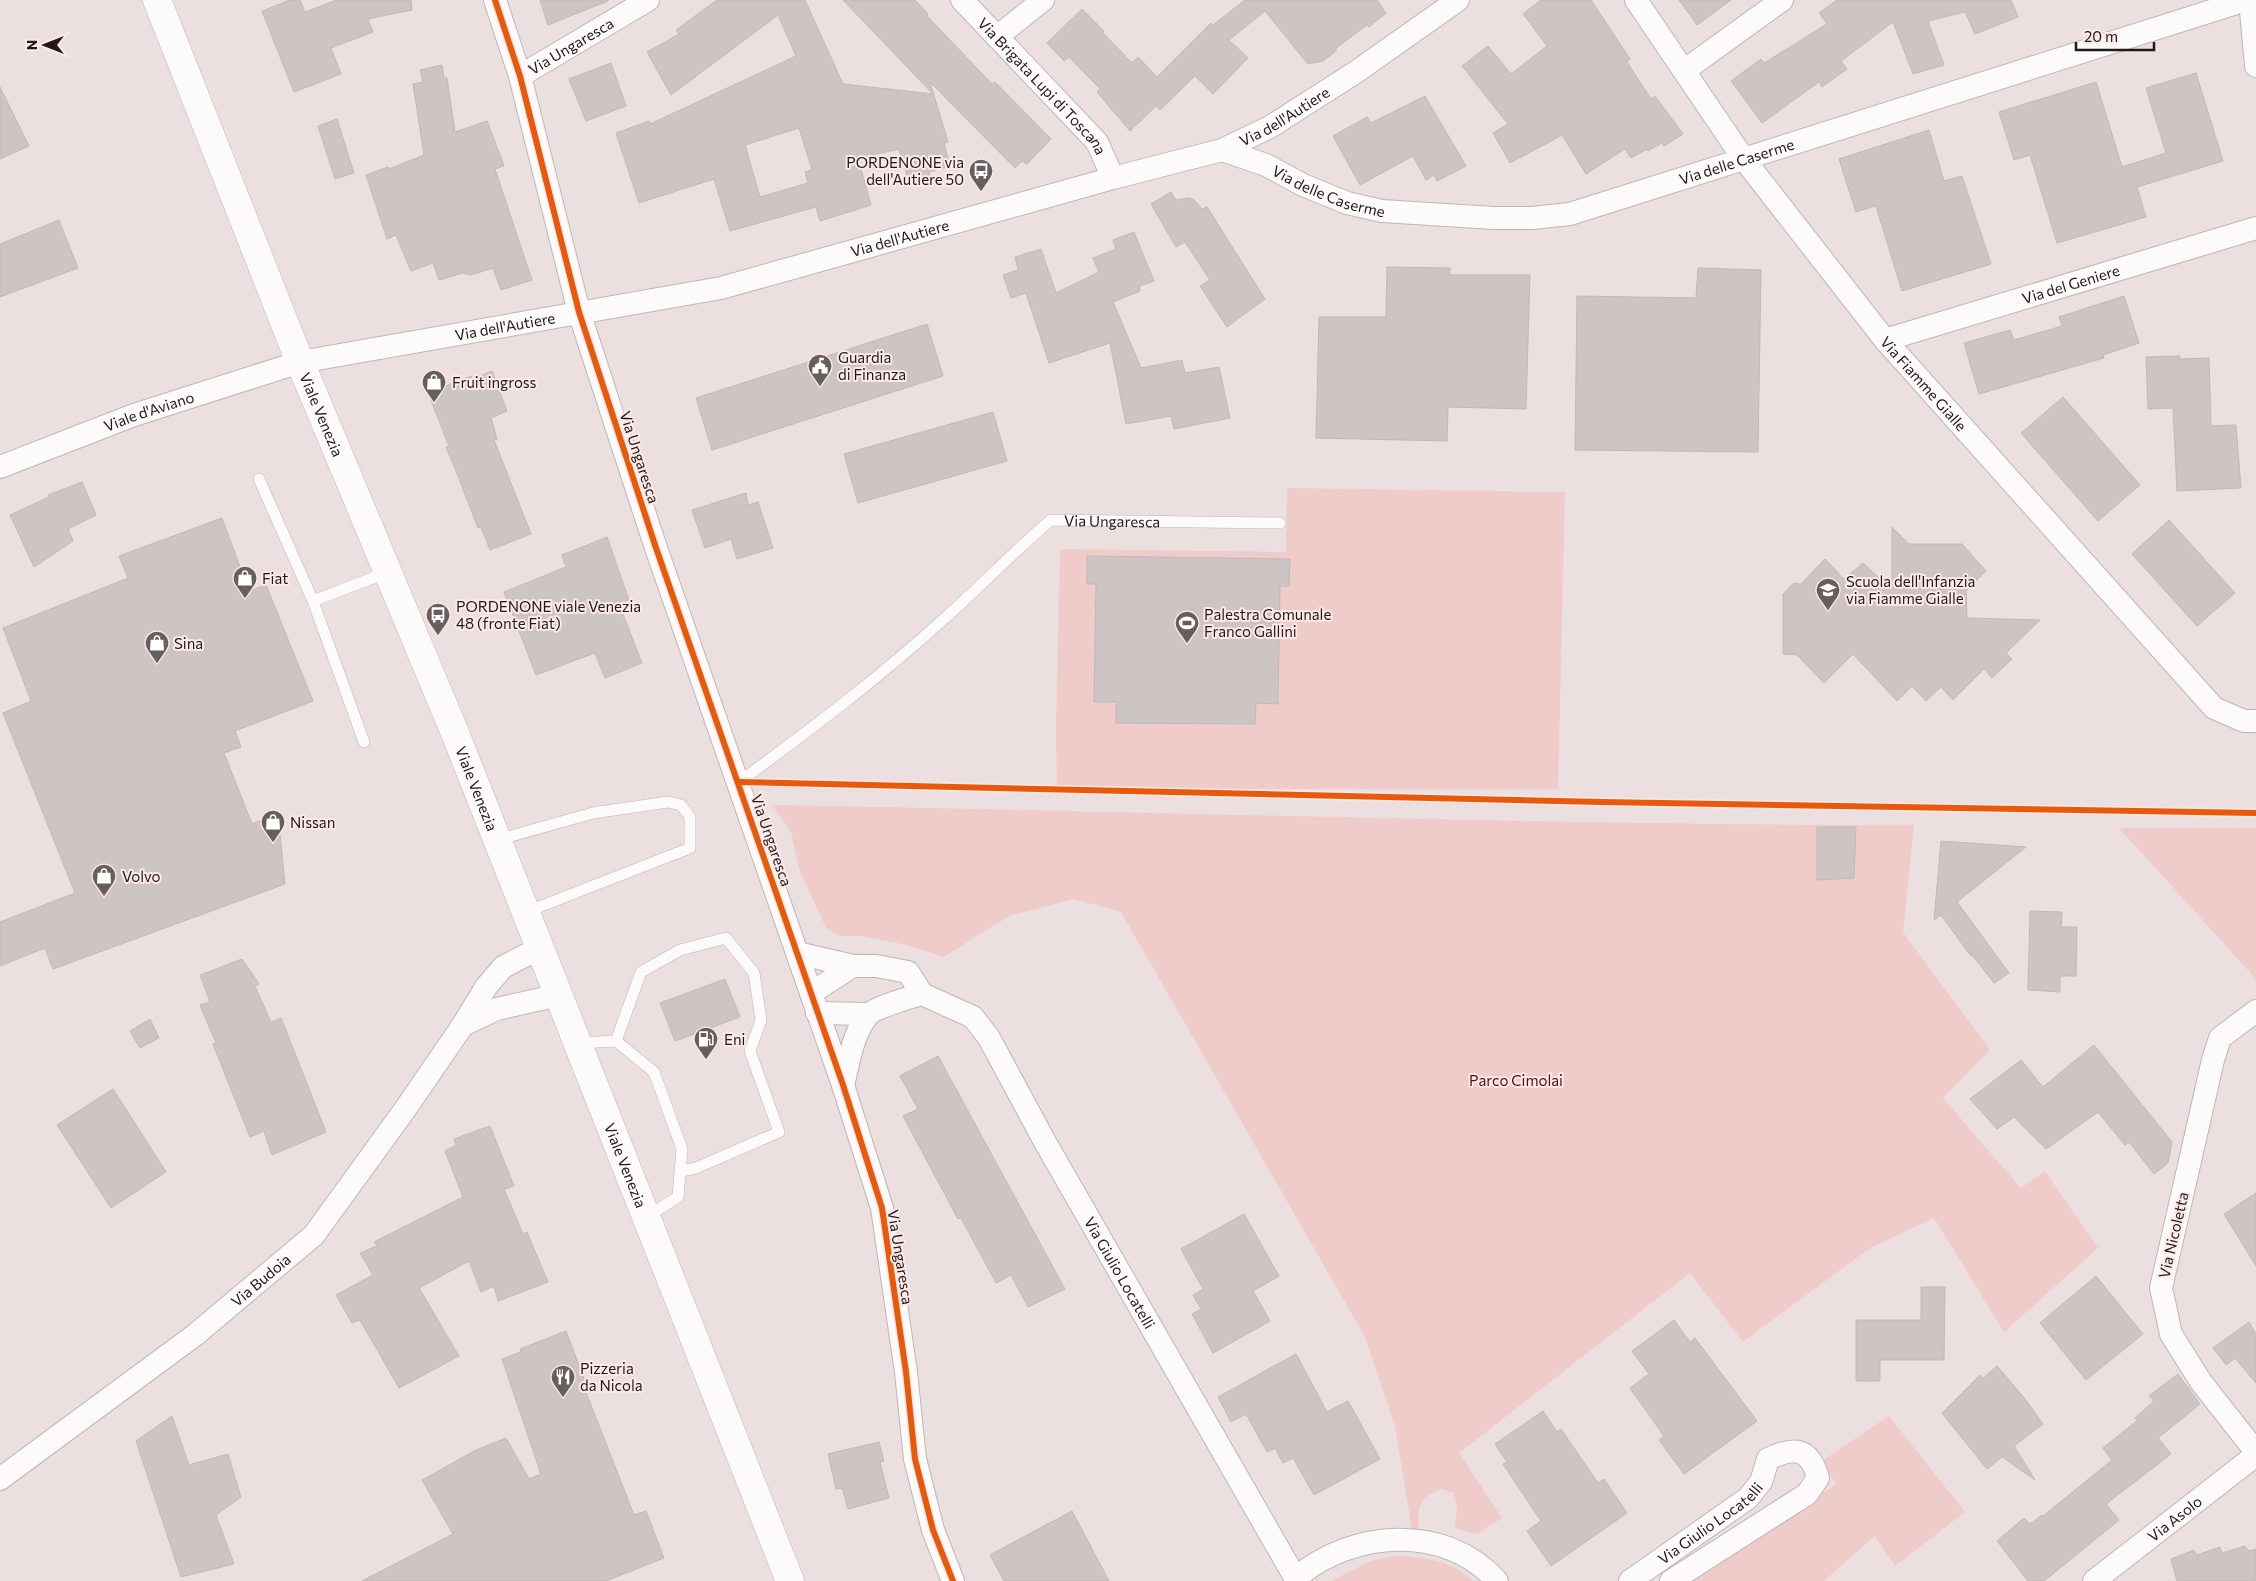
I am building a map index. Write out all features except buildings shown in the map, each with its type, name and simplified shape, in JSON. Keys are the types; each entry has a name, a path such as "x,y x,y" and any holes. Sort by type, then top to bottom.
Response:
{"main road":[{"name":"Viale Venezia","path":"157,0 300,362 498,840 790,1581"}],"street":[{"name":"Via Ungaresca","path":"495,0 520,76 579,312 655,545 843,1085 882,1208 906,1372 915,1458 933,1530 954,1581"},
{"name":"Via Ungaresca","path":"520,76 648,0"},
{"name":"Via Brigata Lupi di Toscana","path":"962,0 1097,142 1112,178"},
{"path":"997,37 1043,0"},
{"name":"Via dell'Autiere","path":"300,362 721,288 1112,178 1222,150 1270,127 1356,72 1458,0"},
{"name":"Via Fiamme Gialle","path":"1636,0 1743,158 1885,340 2214,708 2244,721 2256,721"},
{"path":"1685,70 1782,0"},
{"path":"2248,0 2256,66"},
{"name":"Via delle Caserme","path":"1222,150 1266,165 1302,185 1347,203 1382,211 1494,218 1532,218 1570,214 2248,0"},
{"name":"Via del Geniere","path":"1885,340 2256,228"},
{"name":"Viale d'Aviano","path":"0,467 134,415 300,362"},
{"name":"Via Budoia","path":"0,1479 195,1335 314,1235 463,1025 486,987 503,967 540,948"},
{"path":"797,953 853,966 876,966 908,972 922,994 905,998 868,1014 814,1003"},
{"path":"814,1003 853,966"},
{"name":"Via Giulio Locatelli","path":"922,994 973,1017 989,1038 1045,1142 1297,1579 1312,1564 1360,1545 1395,1539 1428,1541 1463,1553 1485,1568 1497,1581"},
{"path":"463,1025 498,1009 559,995"},
{"name":"Via Nicoletta","path":"2256,1011 2220,1038 2213,1060 2162,1288 2170,1334 2201,1382 2256,1454"},
{"path":"843,1085 853,1043 868,1014"},
{"name":"Via Giulio Locatelli","path":"1630,1581 1748,1498 1762,1482 1768,1458 1784,1451 1803,1453 1814,1463 1818,1478 1807,1494 1671,1581"},
{"name":"Via Asolo","path":"2094,1581 2256,1454"}],"lane":[{"path":"259,478 313,601 364,742"},
{"name":"Via Ungaresca","path":"739,782 842,706 945,618 1015,551 1051,520 1280,523"},
{"path":"313,601 388,572"},
{"path":"498,840 593,813 668,802 681,805 690,817 690,848 526,912"},
{"path":"616,1040 641,972 680,950 726,938 754,973 761,1020 750,1051 779,1132 696,1168 680,1171"},
{"path":"578,1043 616,1040 654,1072 682,1149 678,1197 646,1217"}],"green space":[{"path":"1287,488 1565,492 1558,789 1057,789 1056,730 1060,549 1286,552"},
{"name":"Parco Cimolai","path":"772,805 1628,823 1914,825 1903,932 1990,1050 1943,1098 2021,1188 2045,1171 2098,1248 2004,1332 1934,1218 1870,1248 1743,1342 1690,1273 1459,1453 1502,1518 1477,1534 1455,1528 1457,1507 1454,1493 1442,1489 1424,1499 1419,1508 1418,1530 1412,1530 1395,1426 1365,1337 1121,912 1074,899 1009,916 944,957 907,945 860,936 839,936 826,928 799,869 791,832"},
{"path":"2119,828 2256,828 2256,979"},
{"path":"1889,1416 1965,1512 1895,1566 1875,1536 1824,1581 1694,1581 1836,1484 1822,1461"},
{"path":"1392,1556 1425,1558 1445,1564 1455,1568 1473,1581 1331,1581 1371,1561"}],"cycle path":[{"path":"495,0 520,76 579,312 655,545 843,1085 882,1208 906,1372 915,1459 933,1530 953,1581"},
{"path":"739,782 1601,802 2256,813"}],"place":[{"name":"PORDENONE via dell'Autiere 50","path":"981,192"},
{"name":"Guardia di Finanza","path":"820,387"},
{"name":"Fruit ingross","path":"434,403"},
{"name":"Fiat","path":"245,599"},
{"name":"Scuola dell'Infanzia via Fiamme Gialle","path":"1828,611"},
{"name":"PORDENONE viale Venezia 48 (fronte Fiat)","path":"438,636"},
{"name":"Palestra Comunale Franco Gallini","path":"1187,644"},
{"name":"Sina","path":"157,664"},
{"name":"Nissan","path":"273,843"},
{"name":"Volvo","path":"104,897"},
{"name":"Eni","path":"706,1060"},
{"name":"Pizzeria da Nicola","path":"563,1398"}]}
